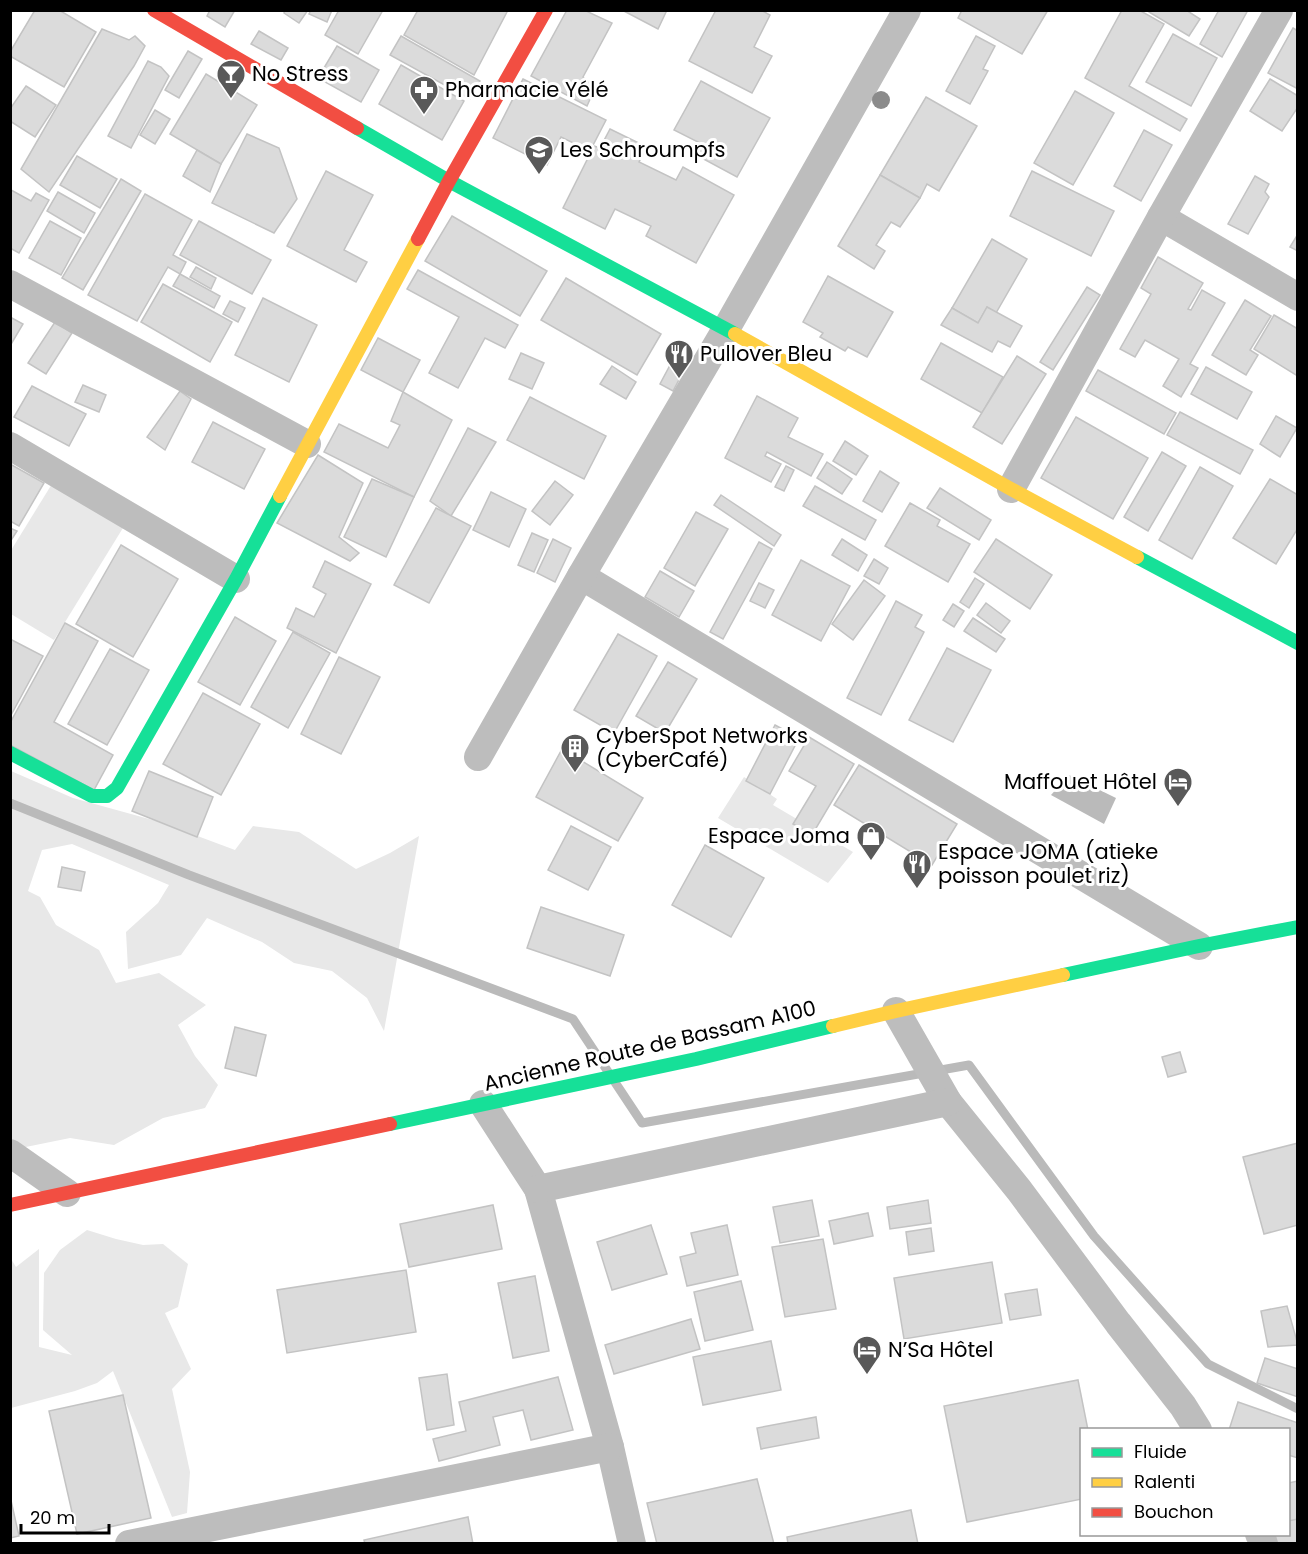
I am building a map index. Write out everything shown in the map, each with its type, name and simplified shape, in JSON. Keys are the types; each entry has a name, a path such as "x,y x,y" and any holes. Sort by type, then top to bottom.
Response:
{"street":[{"path":"154,10 449,181 726,329 1011,489 1298,643"},
{"path":"10,753 92,796 108,796 117,788 236,579 449,181 546,10"},
{"path":"478,757 580,576 726,329 907,10"},
{"path":"1011,489 1279,10"},
{"path":"1161,218 1298,297"},
{"path":"10,284 307,444"},
{"path":"10,446 236,579"},
{"path":"580,576 1199,946"},
{"name":"Ancienne Route de Bassam A100","path":"10,1205 696,1059 896,1011 1298,927"},
{"path":"896,1011 948,1102 1019,1190 1183,1406 1197,1428"},
{"path":"538,1189 948,1102"},
{"path":"483,1104 538,1189 610,1447 632,1544"},
{"path":"10,1153 67,1193"},
{"path":"129,1544 174,1539 610,1447"}],"shaded area":[{"path":"55,479 126,523 54,640 11,614 10,552"},
{"path":"11,771 73,798 160,822 235,850 253,826 299,832 356,869 419,836 384,1031 367,998 332,971 294,963 262,942 207,918 181,955 128,969 126,932 158,903 169,885 72,844 42,850 28,891 40,897 56,925 99,950 116,983 159,973 206,1005 178,1025 195,1056 218,1085 205,1108 163,1118 114,1145 70,1138 11,1150"},
{"path":"1069,775 1116,798 1104,824 1051,795"},
{"path":"744,777 777,799 773,805 853,852 828,883 718,818"},
{"path":"87,1230 143,1245 163,1244 188,1264 178,1307 165,1313 191,1369 172,1389 190,1472 187,1513 172,1517 113,1371 97,1383 75,1391 11,1408 11,1259 16,1267 39,1249 39,1347 72,1355 43,1330 44,1273 60,1250"}],"building":[{"path":"35,10 59,10 96,32 64,87 10,56 10,52"},
{"path":"210,10 235,10 225,27 207,16"},
{"path":"285,10 308,10 299,23 284,13"},
{"path":"311,10 332,10 327,22 309,14"},
{"path":"339,10 383,10 358,54 325,35"},
{"path":"418,10 508,10 474,75 404,35"},
{"path":"567,10 584,10 612,23 583,77 595,88 587,106 531,76"},
{"path":"622,10 667,10 658,29"},
{"path":"716,10 761,10 770,15 754,47 772,56 752,93 689,61"},
{"path":"962,10 1048,10 1022,54 958,18"},
{"path":"1122,10 1139,10 1164,24 1129,86 1187,119 1180,131 1085,78"},
{"path":"1149,10 1186,10 1200,19 1189,36"},
{"path":"1219,10 1248,10 1222,57 1200,44"},
{"path":"1293,28 1298,31 1298,89 1268,73"},
{"path":"102,29 129,40 135,36 145,46 49,192 21,169"},
{"path":"259,31 288,48 281,60 251,44"},
{"path":"1173,34 1217,58 1191,106 1146,82"},
{"path":"401,36 480,81 470,99 390,55"},
{"path":"976,36 995,46 983,69 988,71 970,104 946,91"},
{"path":"337,46 379,70 361,102 318,78"},
{"path":"188,51 202,59 179,98 165,90"},
{"path":"148,61 161,67 169,76 131,148 108,136"},
{"path":"401,65 464,101 442,140 379,104"},
{"path":"206,74 257,105 221,164 170,134"},
{"path":"523,79 606,120 590,151 561,137 547,165 493,138"},
{"path":"1270,79 1298,96 1298,107 1282,131 1250,111"},
{"path":"701,81 770,118 737,177 696,155 702,144 674,130"},
{"path":"26,86 56,105 35,137 10,121 10,109"},
{"path":"1075,91 1114,113 1073,185 1034,163"},
{"path":"926,97 977,126 939,191 927,184 920,198 880,175"},
{"path":"155,110 170,119 155,144 140,135"},
{"path":"610,129 647,147 639,162 676,180 683,167 734,195 696,263 646,236 651,226 615,209 605,229 563,208 594,146 600,148"},
{"path":"1144,130 1172,145 1141,201 1114,186"},
{"path":"247,134 279,148 297,199 274,233 212,203"},
{"path":"197,150 221,164 210,192 183,176"},
{"path":"77,156 117,179 100,208 60,185"},
{"path":"326,171 373,195 344,250 367,262 356,282 287,246"},
{"path":"1032,171 1114,211 1091,256 1010,216"},
{"path":"880,175 920,198 900,227 891,222 876,245 885,251 874,269 838,246"},
{"path":"1255,176 1269,184 1265,192 1269,197 1248,234 1228,224"},
{"path":"121,179 141,191 83,290 62,278"},
{"path":"11,190 31,201 36,193 49,200 19,253 10,248"},
{"path":"58,192 95,213 84,233 47,211"},
{"path":"145,194 192,220 173,255 186,262 180,274 168,267 137,321 88,295"},
{"path":"452,216 547,271 520,316 425,261"},
{"path":"50,221 81,238 61,275 29,258"},
{"path":"199,221 271,260 252,294 180,255"},
{"path":"1298,234 1298,251 1290,247"},
{"path":"992,239 1027,259 996,313 987,307 978,323 952,308"},
{"path":"1158,257 1203,283 1188,309 1191,310 1202,290 1225,303 1190,364 1198,368 1181,397 1163,386 1179,359 1145,340 1135,357 1120,349 1151,294 1141,288"},
{"path":"196,267 216,278 211,289 190,277"},
{"path":"418,270 518,325 505,348 485,338 458,388 429,373 459,317 407,289"},
{"path":"180,274 220,296 214,308 173,286"},
{"path":"828,276 893,312 867,357 848,347 845,351 820,337 823,333 803,322"},
{"path":"566,278 661,334 637,375 541,320"},
{"path":"163,284 232,322 210,362 141,322"},
{"path":"1087,287 1100,295 1053,370 1040,362"},
{"path":"263,298 317,325 289,382 235,355"},
{"path":"1245,300 1271,316 1250,350 1258,355 1246,375 1212,355"},
{"path":"230,301 245,308 238,322 223,314"},
{"path":"987,307 1022,326 1010,347 998,341 992,352 941,325 952,308 978,323"},
{"path":"1274,315 1298,329 1298,372 1296,375 1254,349"},
{"path":"10,317 23,324 10,346"},
{"path":"55,322 72,333 46,374 28,363"},
{"path":"378,338 420,360 403,392 361,370"},
{"path":"941,343 1003,377 982,413 921,379"},
{"path":"677,352 690,359 673,391 660,384"},
{"path":"521,353 544,363 532,389 509,379"},
{"path":"1017,356 1046,374 1002,444 973,427"},
{"path":"612,366 636,382 626,399 600,384"},
{"path":"1206,367 1252,392 1237,419 1191,394"},
{"path":"1098,370 1176,413 1164,434 1086,391"},
{"path":"83,385 106,395 99,412 75,402"},
{"path":"32,386 86,414 69,446 14,417"},
{"path":"180,391 191,399 165,450 147,437"},
{"path":"403,392 452,420 414,497 324,452 339,424 388,448 400,425 391,421"},
{"path":"757,396 798,418 788,437 823,454 811,476 767,452 765,456 781,464 771,482 725,458"},
{"path":"530,397 606,436 584,479 507,440"},
{"path":"1180,412 1253,450 1240,474 1167,435"},
{"path":"1276,416 1297,428 1280,457 1260,444"},
{"path":"1076,417 1148,458 1113,519 1041,478"},
{"path":"213,422 265,449 244,489 192,462"},
{"path":"468,428 496,442 451,516 430,501"},
{"path":"845,441 868,456 856,475 833,461"},
{"path":"1162,452 1186,466 1148,531 1124,517"},
{"path":"318,455 363,483 339,537 359,553 350,561 277,523"},
{"path":"827,462 852,479 842,494 817,478"},
{"path":"10,464 44,483 19,526 10,521"},
{"path":"786,466 794,470 784,491 775,487"},
{"path":"1200,467 1233,486 1192,559 1159,540"},
{"path":"880,471 899,483 882,512 863,501"},
{"path":"372,479 414,497 386,557 344,537"},
{"path":"1270,479 1298,495 1298,528 1276,564 1233,538"},
{"path":"555,481 573,495 550,525 532,511"},
{"path":"815,486 876,520 865,540 803,506"},
{"path":"940,488 991,520 979,540 927,508"},
{"path":"491,492 526,509 509,547 473,530"},
{"path":"721,495 781,535 774,546 714,505"},
{"path":"910,503 940,520 937,526 970,544 948,582 885,546"},
{"path":"436,508 471,526 429,603 394,585"},
{"path":"696,512 728,529 695,586 664,568"},
{"path":"10,528 17,531 10,542"},
{"path":"532,533 548,540 534,572 518,565"},
{"path":"553,539 571,548 555,582 537,573"},
{"path":"842,539 867,555 858,571 832,555"},
{"path":"996,539 1052,575 1030,609 974,572"},
{"path":"759,542 772,549 723,639 710,632"},
{"path":"121,545 178,579 133,657 76,624"},
{"path":"874,559 888,568 879,584 864,576"},
{"path":"801,560 850,586 821,641 772,615"},
{"path":"325,561 371,584 336,653 287,628 296,608 314,617 326,594 313,587"},
{"path":"660,571 694,591 679,617 645,597"},
{"path":"975,578 984,584 969,608 960,602"},
{"path":"864,580 885,596 853,640 832,624"},
{"path":"759,583 774,590 765,608 750,601"},
{"path":"896,601 922,615 915,627 924,632 881,715 847,698"},
{"path":"986,603 1010,621 1001,633 977,615"},
{"path":"953,604 964,611 954,627 943,620"},
{"path":"235,617 276,641 240,705 198,682"},
{"path":"973,618 1005,639 996,652 964,631"},
{"path":"65,623 98,641 54,722 113,755 94,790 10,745 10,723"},
{"path":"293,632 330,653 288,728 251,707"},
{"path":"618,634 657,656 614,733 574,710"},
{"path":"10,639 43,656 10,717"},
{"path":"947,648 991,670 953,742 909,720"},
{"path":"110,649 149,670 107,745 68,724"},
{"path":"339,657 380,677 341,754 301,734"},
{"path":"668,662 697,679 665,733 636,716"},
{"path":"203,693 260,724 221,795 163,764"},
{"path":"775,725 799,738 770,794 746,781"},
{"path":"809,737 854,764 812,835 793,824 816,786 789,771"},
{"name":"CyberSpot Networks (CyberCafé)","path":"562,749 643,798 618,841 536,797"},
{"path":"859,765 957,824 932,865 834,805"},
{"path":"149,771 213,797 197,837 132,811"},
{"path":"571,826 611,847 588,890 548,870"},
{"path":"705,845 764,878 731,937 672,905"},
{"path":"62,867 85,872 81,891 58,887"},
{"path":"541,907 624,935 610,976 527,948"},
{"path":"235,1027 266,1035 256,1076 225,1068"},
{"path":"1180,1052 1186,1072 1168,1077 1162,1057"},
{"path":"1298,1143 1298,1225 1264,1234 1243,1157"},
{"path":"812,1200 819,1236 780,1243 773,1207"},
{"path":"928,1200 931,1223 890,1229 887,1207"},
{"path":"493,1205 502,1249 409,1267 400,1224"},
{"path":"868,1213 873,1236 834,1244 829,1221"},
{"path":"651,1225 667,1274 612,1290 597,1242"},
{"path":"727,1225 738,1275 687,1286 680,1257 696,1253 691,1233"},
{"path":"931,1228 934,1251 909,1255 906,1232"},
{"path":"823,1239 836,1309 785,1317 772,1247"},
{"path":"992,1262 1002,1323 904,1339 894,1278"},
{"path":"406,1270 416,1332 287,1353 277,1290"},
{"path":"535,1276 549,1351 513,1358 498,1283"},
{"path":"741,1281 753,1330 705,1341 694,1292"},
{"path":"1037,1289 1041,1315 1010,1320 1005,1294"},
{"path":"1287,1306 1298,1345 1268,1347 1261,1311"},
{"path":"691,1319 700,1349 614,1374 605,1345"},
{"path":"771,1341 781,1390 703,1405 693,1357"},
{"path":"1265,1358 1298,1369 1298,1397 1257,1383"},
{"path":"447,1374 454,1425 427,1430 419,1378"},
{"path":"558,1377 573,1430 531,1440 523,1410 493,1417 500,1445 439,1461 433,1439 466,1431 459,1402"},
{"path":"1078,1380 1088,1428 1080,1428 1080,1499 967,1522 944,1406"},
{"path":"123,1395 151,1518 77,1534 49,1411"},
{"path":"1238,1402 1298,1423 1298,1458 1290,1456 1290,1428 1230,1428"},
{"path":"816,1417 819,1438 761,1449 757,1428"},
{"path":"757,1479 774,1544 657,1544 647,1503"},
{"path":"1298,1481 1298,1523 1290,1525 1290,1483"},
{"path":"10,1496 19,1536 10,1538"},
{"path":"911,1510 918,1544 788,1544 787,1537"},
{"path":"468,1517 473,1544 365,1544 364,1540"},
{"path":"1298,1519 1298,1544 1277,1544 1275,1536 1290,1536 1290,1521"}],"waterway":[{"path":"10,803 189,875 573,1019 642,1123 969,1065 1094,1236 1208,1364 1298,1409"}],"traffic: fast":[{"path":"357,128 449,181 735,334"},
{"path":"10,753 92,796 107,796 117,788 236,579 280,496"},
{"path":"1137,557 1298,643"},
{"path":"1063,975 1298,927"},
{"path":"390,1124 696,1059 833,1026"}],"traffic: slow":[{"path":"280,496 418,239"},
{"path":"735,334 1137,557"},
{"path":"833,1026 1063,975"}],"traffic: jam":[{"path":"154,10 357,128"},
{"path":"418,239 546,10"},
{"path":"10,1205 390,1124"}],"place":[{"name":"No Stress","path":"231,100"},
{"name":"Pharmacie Yélé","path":"424,116"},
{"name":"Les Schroumpfs","path":"539,176"},
{"name":"Pullover Bleu","path":"679,380"},
{"name":"CyberSpot Networks (CyberCafé)","path":"575,774"},
{"name":"Maffouet Hôtel","path":"1178,808"},
{"name":"Espace Joma","path":"871,862"},
{"name":"Espace JOMA (atieke poisson poulet riz)","path":"917,890"},
{"name":"N’Sa Hôtel","path":"867,1376"}]}
